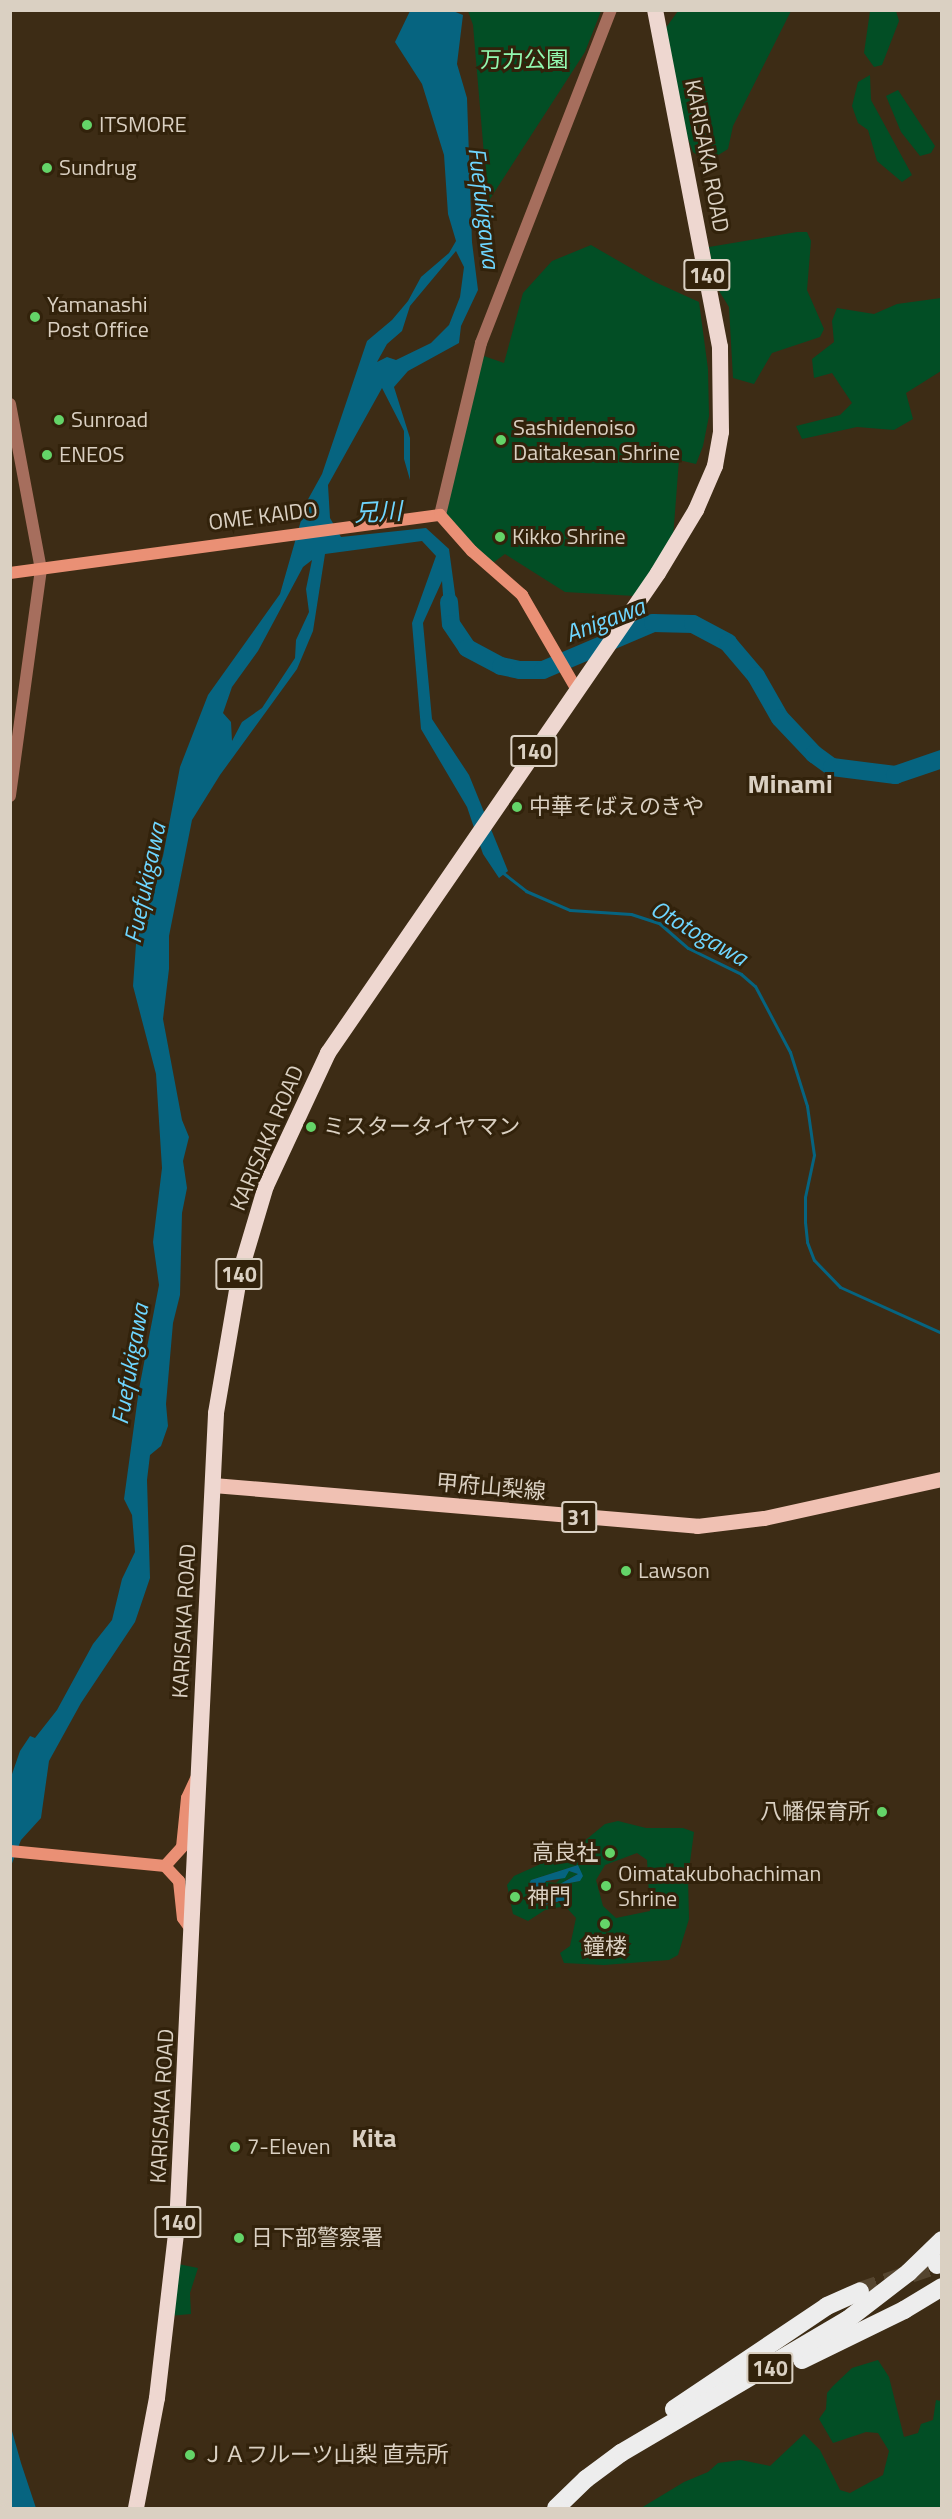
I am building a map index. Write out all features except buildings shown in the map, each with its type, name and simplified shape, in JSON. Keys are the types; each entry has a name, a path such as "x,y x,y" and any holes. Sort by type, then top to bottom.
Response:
{"highway":[{"name":"KARISAKA ROAD","path":"136,2508 157,2398 177,2226 193,1932 216,1413 228,1329 240,1273 266,1186 328,1053 625,620 696,510 715,466 721,432 722,372 717,328 655,10"},
{"name":"140","path":"556,2508 586,2479 621,2453 847,2320 909,2272 942,2240"},
{"path":"621,2453 880,2323 942,2287"},
{"path":"586,2479 649,2425 827,2307 860,2291"}],"main road":[{"name":"OME KAIDO","path":"10,573 277,535 440,515"},
{"path":"440,515 472,551 522,595 577,690"},
{"name":"甲府山梨線","path":"213,1485 697,1526 764,1518 942,1479"},
{"path":"161,1865 179,1854 187,1798 200,1772"},
{"path":"10,1851 161,1865 179,1881 183,1918 193,1932"}],"street":[{"path":"440,515 481,343 611,10"},
{"path":"10,404 41,569 10,796"}],"green space":[{"name":"万力公園","path":"468,11 601,11 585,52 488,202 473,25"},
{"path":"678,11 791,11 733,126 728,149 707,162 693,152 687,136 665,29"},
{"path":"870,11 896,11 899,21 882,65 874,67 864,53"},
{"path":"870,75 871,100 912,175 902,182 877,161 868,130 858,123 852,106 858,82"},
{"path":"898,90 935,146 931,153 920,156 901,132 886,96"},
{"path":"807,232 811,241 807,290 824,329 820,337 772,353 754,384 733,378 729,307 716,286 709,247"},
{"path":"591,245 655,282 699,302 708,369 709,416 703,446 696,464 679,460 673,538 635,596 565,592 505,554 490,565 440,515 478,354 504,363 523,293 552,261"},
{"path":"941,298 941,371 906,393 913,419 894,430 857,427 802,439 796,426 840,415 852,403 832,373 814,378 812,359 834,342 832,321 837,308 874,314 897,304"},
{"path":"618,1821 646,1828 683,1828 694,1832 688,1877 689,1919 678,1955 669,1960 604,1965 564,1963 560,1953 570,1946 576,1918 565,1906 545,1910 528,1921 513,1914 507,1885 514,1876 576,1848 605,1824","holes":["637,1853 647,1860 650,1911 616,1918 603,1906 596,1880 605,1865","578,1865 580,1881 564,1884 561,1902 542,1907 566,1880 578,1874 569,1871 556,1883 531,1880"]},
{"path":"178,2264 198,2268 190,2293 191,2314 169,2316"},
{"path":"878,2360 889,2377 904,2437 918,2433 921,2424 933,2420 936,2400 941,2401 941,2508 641,2508 684,2482 708,2472 718,2463 741,2460 770,2466 804,2434 820,2450 840,2490 850,2493 883,2475 889,2451 878,2433 866,2432 833,2443 819,2419 826,2409 827,2393 833,2386 852,2368"}],"water":[{"path":"410,11 453,11 463,15 457,64 467,98 472,242 478,290 461,326 459,343 408,371 394,387 410,438 410,480 404,459 404,431 382,388 328,485 330,518 341,537 426,528 449,549 459,623 449,628 445,622 442,581 423,623 432,719 469,775 508,871 499,878 483,854 467,807 421,729 412,623 436,556 422,541 325,554 313,631 297,669 220,775 192,820 169,936 169,969 163,1019 182,1120 189,1137 183,1161 187,1188 182,1213 180,1295 173,1323 166,1404 168,1426 161,1446 150,1455 147,1480 150,1578 135,1622 81,1703 49,1761 41,1818 21,1840 11,1866 11,1777 20,1751 30,1736 35,1738 57,1710 93,1644 112,1620 122,1579 135,1552 132,1515 124,1499 139,1389 159,1285 153,1242 162,1168 156,1074 133,986 136,944 163,856 180,767 208,695 280,594 306,503 322,474 367,341 392,320 408,301 421,277 449,253 456,241 448,214 444,155 422,84 395,42","holes":["456,251 464,267 460,297 449,325 431,343 396,360 387,357 377,362 387,344 402,331 410,306","312,560 306,589 309,612 296,640 295,658 262,708 242,722 232,741 231,722 223,713 232,687 258,651 303,567"]},
{"path":"578,1865 583,1876 580,1881 564,1884 565,1900 539,1906 542,1900 556,1896 560,1884 578,1874 569,1871 565,1878 546,1881 542,1887 533,1887 529,1884 531,1880"},
{"path":"10,2424 21,2463 36,2508 11,2508"}],"waterway":[{"name":"Anigawa","path":"449,602 451,624 467,648 501,666 520,670 543,670 653,623 693,624 728,643 756,676 780,718 814,754 832,767 895,775 942,759"},
{"name":"Ototogawa","path":"502,872 526,891 570,910 631,914 659,923 688,948 741,974 755,986 790,1052 807,1106 814,1155 805,1197 805,1222 807,1242 814,1260 840,1287 942,1333"}],"tunnel":[{"path":"860,2291 937,2265"}],"place":[{"name":"ITSMORE","path":"87,125"},
{"name":"Sundrug","path":"47,168"},
{"name":"Yamanashi Post Office","path":"35,317"},
{"name":"Sunroad","path":"59,420"},
{"name":"Sashidenoiso Daitakesan Shrine","path":"501,440"},
{"name":"ENEOS","path":"47,455"},
{"name":"Kikko Shrine","path":"500,537"},
{"name":"中華そばえのきや","path":"517,807"},
{"name":"ミスタータイヤマン","path":"311,1127"},
{"name":"Lawson","path":"626,1571"},
{"name":"八幡保育所","path":"882,1812"},
{"name":"高良社","path":"610,1853"},
{"name":"Oimatakubohachiman Shrine","path":"606,1886"},
{"name":"神門","path":"515,1897"},
{"name":"鐘楼","path":"605,1924"},
{"name":"7-Eleven","path":"235,2147"},
{"name":"日下部警察署","path":"239,2238"},
{"name":"ＪＡフルーツ山梨 直売所","path":"190,2455"}],"district":[{"name":"Minami","path":"790,784"},
{"name":"Kita","path":"374,2138"}],"water label":[{"name":"Fuefukigawa","path":"484,208"},
{"name":"兄川","path":"378,512"},
{"name":"Fuefukigawa","path":"145,883"},
{"name":"Fuefukigawa","path":"130,1364"}]}
